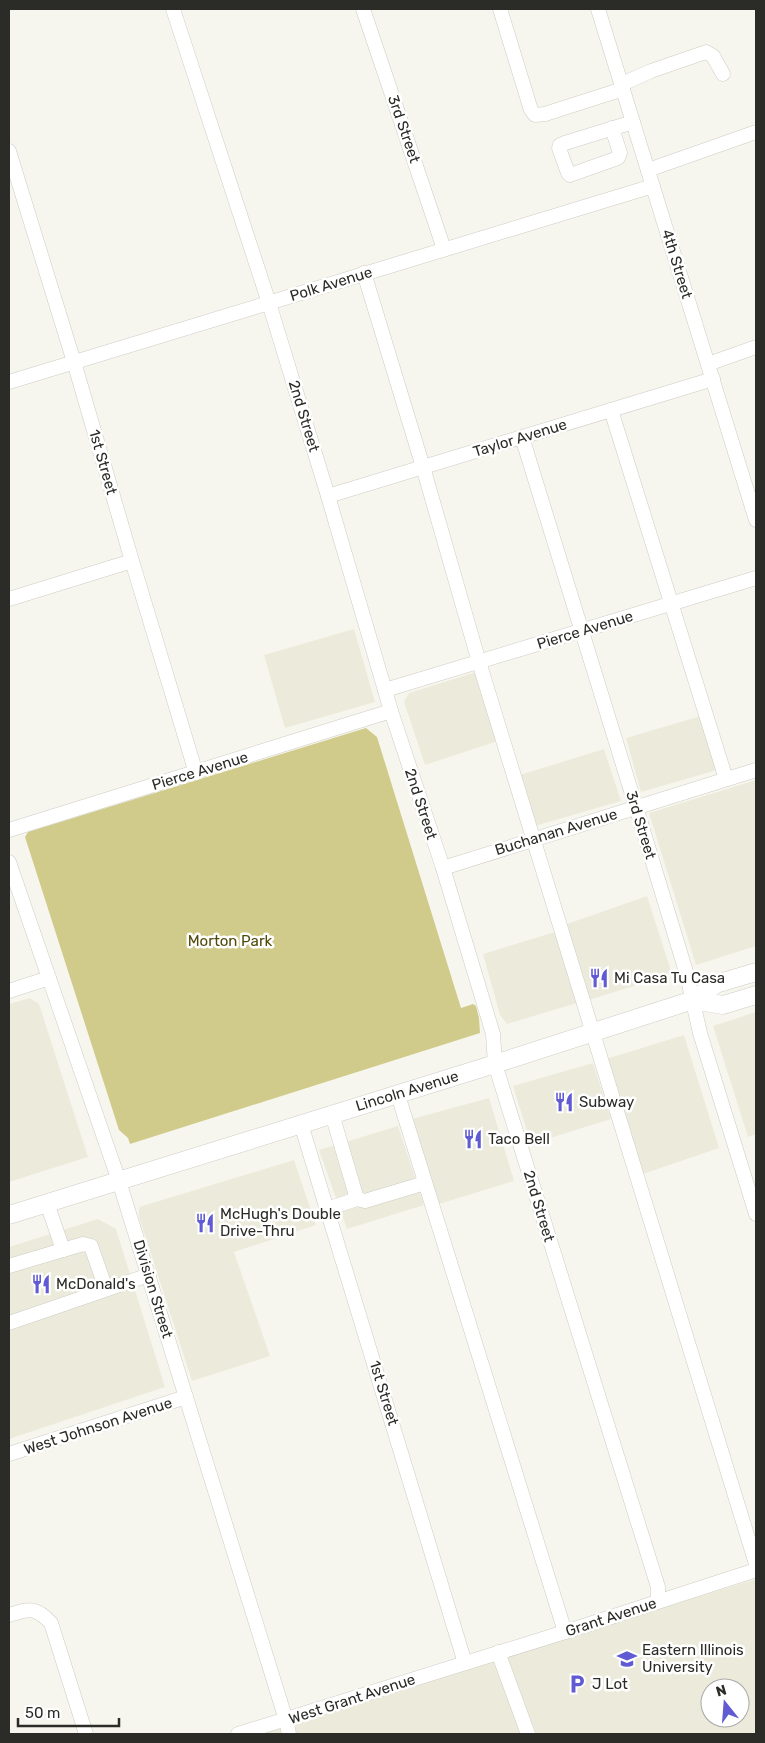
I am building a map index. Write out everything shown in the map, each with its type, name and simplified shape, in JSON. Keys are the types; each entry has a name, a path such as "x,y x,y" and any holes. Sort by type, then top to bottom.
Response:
{"main road":[{"name":"Lincoln Avenue","path":"9,1215 495,1064 693,1000 716,984 756,972"},
{"name":"Lincoln Avenue","path":"693,1000 723,1005 756,995"}],"street":[{"name":"2nd Street","path":"173,9 268,303 328,496 391,711 493,1034 495,1064 658,1587 658,1601"},
{"name":"3rd Street","path":"363,9 444,249"},
{"path":"500,9 531,110 535,115 545,114 622,86 651,71 706,52 713,56 723,74"},
{"name":"4th Street","path":"598,9 756,520"},
{"path":"612,128 633,122"},
{"path":"648,170 756,132"},
{"name":"1st Street","path":"9,151 196,773"},
{"name":"Polk Avenue","path":"9,382 653,186"},
{"path":"364,274 423,467 479,662 756,1564"},
{"path":"708,364 756,347"},
{"name":"Taylor Avenue","path":"328,496 713,379"},
{"path":"611,410 726,779"},
{"name":"3rd Street","path":"522,437 636,807 693,1000 700,1033 756,1214"},
{"path":"9,599 132,561"},
{"name":"Pierce Avenue","path":"385,690 756,578"},
{"name":"Pierce Avenue","path":"9,830 391,711"},
{"name":"Buchanan Avenue","path":"442,868 756,770"},
{"name":"Division Street","path":"9,862 120,1181 289,1734"},
{"path":"9,991 49,978"},
{"path":"398,1094 407,1123 421,1184 564,1632"},
{"path":"332,1114 357,1199"},
{"name":"1st Street","path":"301,1124 465,1663"},
{"path":"328,1209 357,1199 365,1202 421,1184"},
{"path":"47,1204 63,1250"},
{"path":"15,1264 83,1244 91,1246 106,1289"},
{"path":"9,1271 20,1265 15,1264"},
{"path":"9,1324 149,1275"},
{"path":"9,1316 68,1298 85,1298"},
{"name":"West Johnson Avenue","path":"9,1454 186,1397"},
{"name":"Grant Avenue","path":"465,1663 756,1570"},
{"path":"9,1615 28,1610 41,1613 51,1623 86,1734"},
{"path":"498,1652 528,1734"},
{"name":"West Grant Avenue","path":"238,1734 465,1663"}],"shaded area":[{"path":"354,629 375,702 285,728 264,655"},
{"path":"479,671 501,740 425,765 404,702 409,693"},
{"path":"701,716 717,770 641,792 626,738"},
{"path":"604,749 621,801 535,826 520,775"},
{"path":"756,780 756,946 696,965 649,813"},
{"path":"647,896 672,974 589,1000 567,924"},
{"path":"555,932 577,1003 507,1024 500,1015 483,954"},
{"path":"30,998 39,1004 88,1157 9,1182 9,1004"},
{"path":"756,1012 756,1134 748,1137 713,1026"},
{"path":"684,1035 719,1148 643,1174 606,1059"},
{"path":"593,1063 611,1119 531,1144 513,1086"},
{"path":"489,1098 514,1181 439,1204 412,1119"},
{"path":"398,1126 424,1205 347,1229 319,1150"},
{"path":"294,1160 316,1225 234,1252 270,1356 192,1381 139,1217 139,1207"},
{"path":"98,1219 116,1229 165,1387 9,1439 9,1247"},
{"name":"Eastern Illinois University","path":"756,1579 756,1734 259,1734 542,1645"}],"green space":[{"name":"Morton Park","path":"366,728 377,737 461,1008 473,1004 476,1006 480,1033 130,1144 128,1138 119,1130 25,837 28,832"}],"place":[{"name":"Mi Casa Tu Casa","path":"599,978"},
{"name":"Subway","path":"564,1102"},
{"name":"Taco Bell","path":"473,1139"},
{"name":"McHugh's Double Drive-Thru","path":"205,1223"},
{"name":"McDonald's","path":"41,1284"},
{"name":"Eastern Illinois University","path":"627,1659"},
{"name":"J Lot","path":"577,1684"}]}
